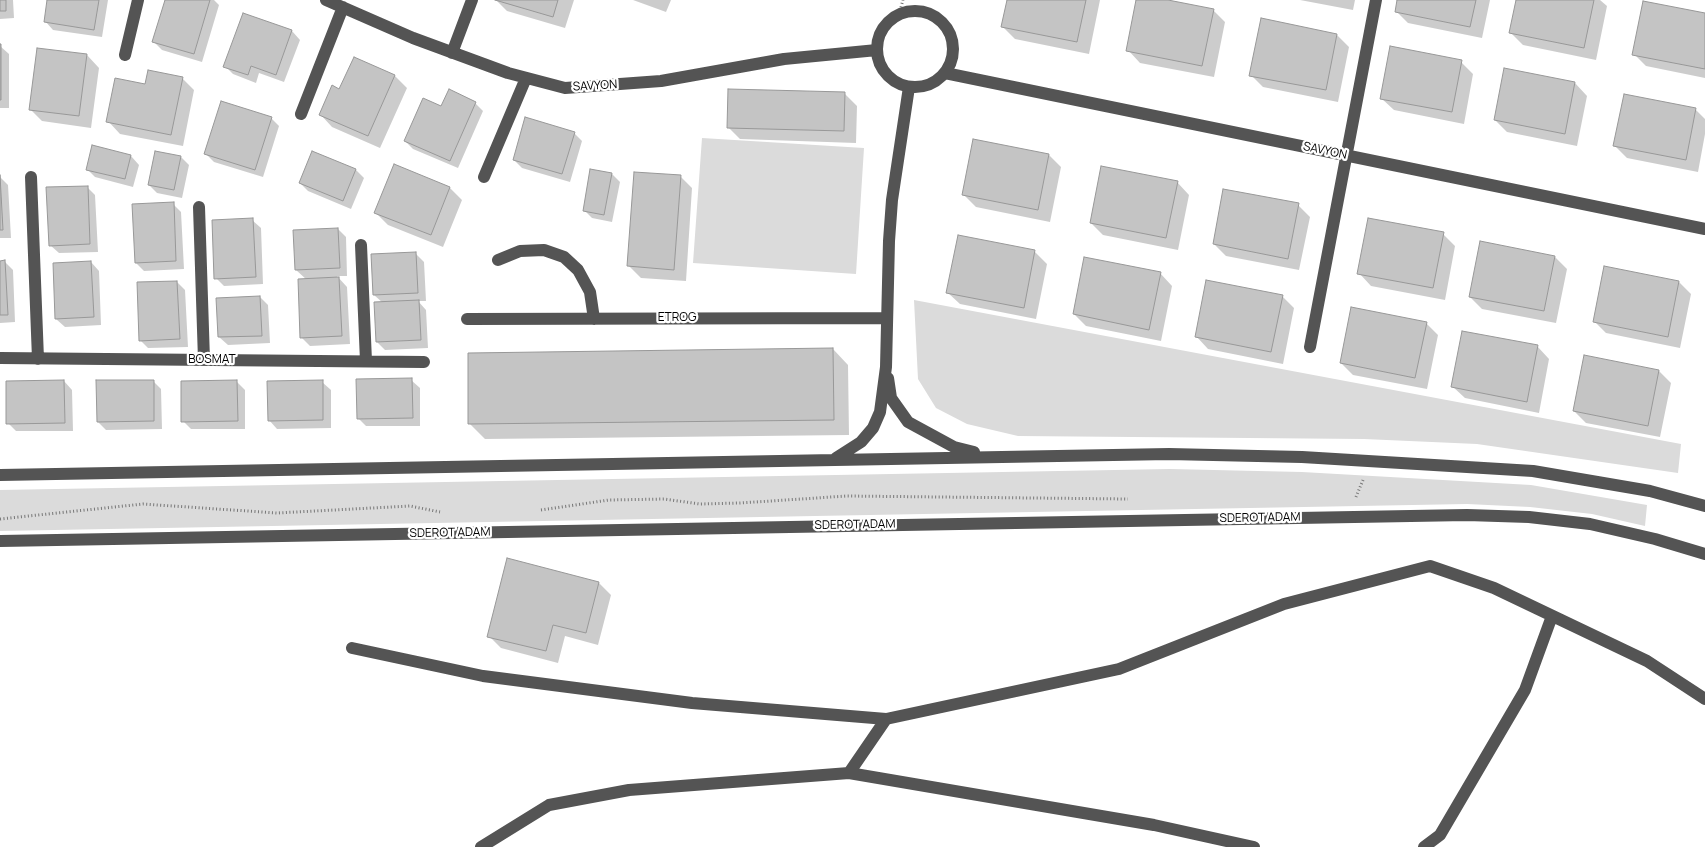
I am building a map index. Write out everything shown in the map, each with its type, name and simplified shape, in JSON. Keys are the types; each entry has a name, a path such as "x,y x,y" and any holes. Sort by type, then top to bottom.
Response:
{"street":[{"path":"125,54 138,0"},
{"name":"SAVYON","path":"326,0 412,38 452,53 526,78 565,88 661,81 784,59 877,50"},
{"path":"452,53 472,0"},
{"path":"1310,347 1376,0"},
{"path":"301,114 343,8"},
{"path":"912,11 926,12 945,24 952,36 954,49 952,62 946,73 936,82 910,87 897,83 886,74 879,63 877,50 879,36 888,22 899,14 912,11"},
{"name":"SAVYON","path":"946,73 1705,229"},
{"path":"484,177 526,78"},
{"path":"834,459 861,442 873,428 880,412 886,367 892,200 910,87"},
{"path":"31,177 38,359"},
{"path":"199,207 204,360"},
{"path":"361,245 366,361"},
{"path":"498,260 520,251 544,250 564,257 578,270 590,292 594,319"},
{"name":"ETROG","path":"467,319 887,318"},
{"name":"BOSMAT","path":"0,358 424,362"},
{"path":"886,367 891,398 908,422 954,447 988,456"},
{"path":"0,475 1170,454 1372,460 1533,471 1650,491 1705,506"},
{"name":"SDEROT ADAM","path":"0,541 1467,515 1529,517 1590,524 1655,538 1705,554"},
{"path":"352,648 483,676 692,703 886,719 1119,670 1284,604 1430,566 1494,588 1647,661 1705,699"},
{"path":"1424,847 1440,835 1525,690 1552,616"},
{"path":"849,773 886,719"},
{"path":"481,847 549,805 629,790 849,773 1154,825 1254,847"}],"path":[{"path":"899,14 903,0"},
{"path":"1353,503 1372,460"},
{"path":"532,511 609,500 654,499 700,504 847,496 1134,499"},
{"path":"0,519 142,504 276,513 410,506 449,513"}],"shaded area":[{"path":"702,138 864,148 856,274 693,263"},
{"path":"914,300 1681,444 1678,473 1477,444 1364,439 1018,436 967,424 936,408 918,379"},
{"path":"1170,469 1302,472 1531,485 1647,505 1645,526 1592,514 1530,507 1467,504 0,531 0,490"}],"building":[{"path":"0,0 6,0 6,11 0,11"},
{"path":"47,0 99,0 94,30 44,22"},
{"path":"165,0 210,0 194,54 152,42"},
{"path":"495,0 558,0 553,17"},
{"path":"1007,0 1086,0 1077,42 1001,27"},
{"path":"1136,0 1168,0 1214,9 1202,66 1126,51"},
{"path":"1397,0 1476,0 1470,27 1395,12"},
{"path":"1516,0 1594,0 1584,48 1509,33"},
{"path":"1643,1 1705,13 1705,69 1632,55"},
{"path":"243,13 292,30 276,75 251,66 248,75 223,67"},
{"path":"1261,18 1337,34 1326,90 1249,76"},
{"path":"1,44 1,100 0,100"},
{"path":"1390,46 1462,60 1452,112 1380,99"},
{"path":"37,48 87,54 79,116 29,110"},
{"path":"354,57 395,75 368,136 319,115 332,85 339,89"},
{"path":"1504,68 1575,82 1565,134 1494,120"},
{"path":"148,70 183,77 171,135 106,122 115,78 145,84"},
{"path":"449,89 476,102 450,161 404,141 423,98 441,106"},
{"path":"728,89 845,92 844,131 727,128"},
{"path":"1624,94 1696,108 1686,160 1613,146"},
{"path":"221,101 272,117 255,170 204,154"},
{"path":"525,117 575,132 562,174 513,160"},
{"path":"973,139 1049,154 1038,210 962,195"},
{"path":"92,145 131,155 125,179 86,170"},
{"path":"155,151 181,156 174,190 148,185"},
{"path":"312,151 356,169 343,201 299,183"},
{"path":"394,164 450,187 431,235 374,213"},
{"path":"1101,166 1178,181 1166,238 1090,223"},
{"path":"590,169 612,173 604,215 583,211"},
{"path":"634,172 681,175 674,270 627,266"},
{"path":"0,175 3,230 0,230"},
{"path":"88,186 90,244 49,246 46,187"},
{"path":"1223,189 1299,203 1288,259 1213,244"},
{"path":"174,202 176,261 135,263 132,204"},
{"path":"253,218 256,277 214,279 212,220"},
{"path":"1368,218 1444,232 1433,288 1357,274"},
{"path":"338,228 340,268 295,270 293,230"},
{"path":"958,235 1035,250 1024,308 946,293"},
{"path":"1480,241 1555,256 1544,311 1469,297"},
{"path":"416,252 418,293 373,295 371,254"},
{"path":"1084,257 1161,272 1149,330 1073,314"},
{"path":"5,260 8,315 0,315 0,261"},
{"path":"91,261 94,317 55,319 53,263"},
{"path":"1604,266 1679,281 1668,337 1593,322"},
{"path":"339,277 342,336 300,338 298,279"},
{"path":"1206,280 1283,295 1271,352 1195,337"},
{"path":"177,281 180,339 139,341 137,282"},
{"path":"260,296 262,336 218,337 216,298"},
{"path":"419,300 421,340 376,342 374,302"},
{"path":"1351,307 1427,322 1415,378 1340,363"},
{"path":"1462,331 1538,345 1527,402 1451,387"},
{"path":"833,348 834,420 468,424 468,353"},
{"path":"1584,355 1659,370 1648,426 1573,411"},
{"path":"412,378 413,418 357,419 356,379"},
{"path":"64,380 65,423 6,424 6,381"},
{"path":"96,380 154,380 154,421 97,422"},
{"path":"237,380 238,421 181,422 181,381"},
{"path":"323,380 323,420 268,421 267,381"},
{"path":"507,558 599,582 586,633 553,625 546,651 487,637"}]}
